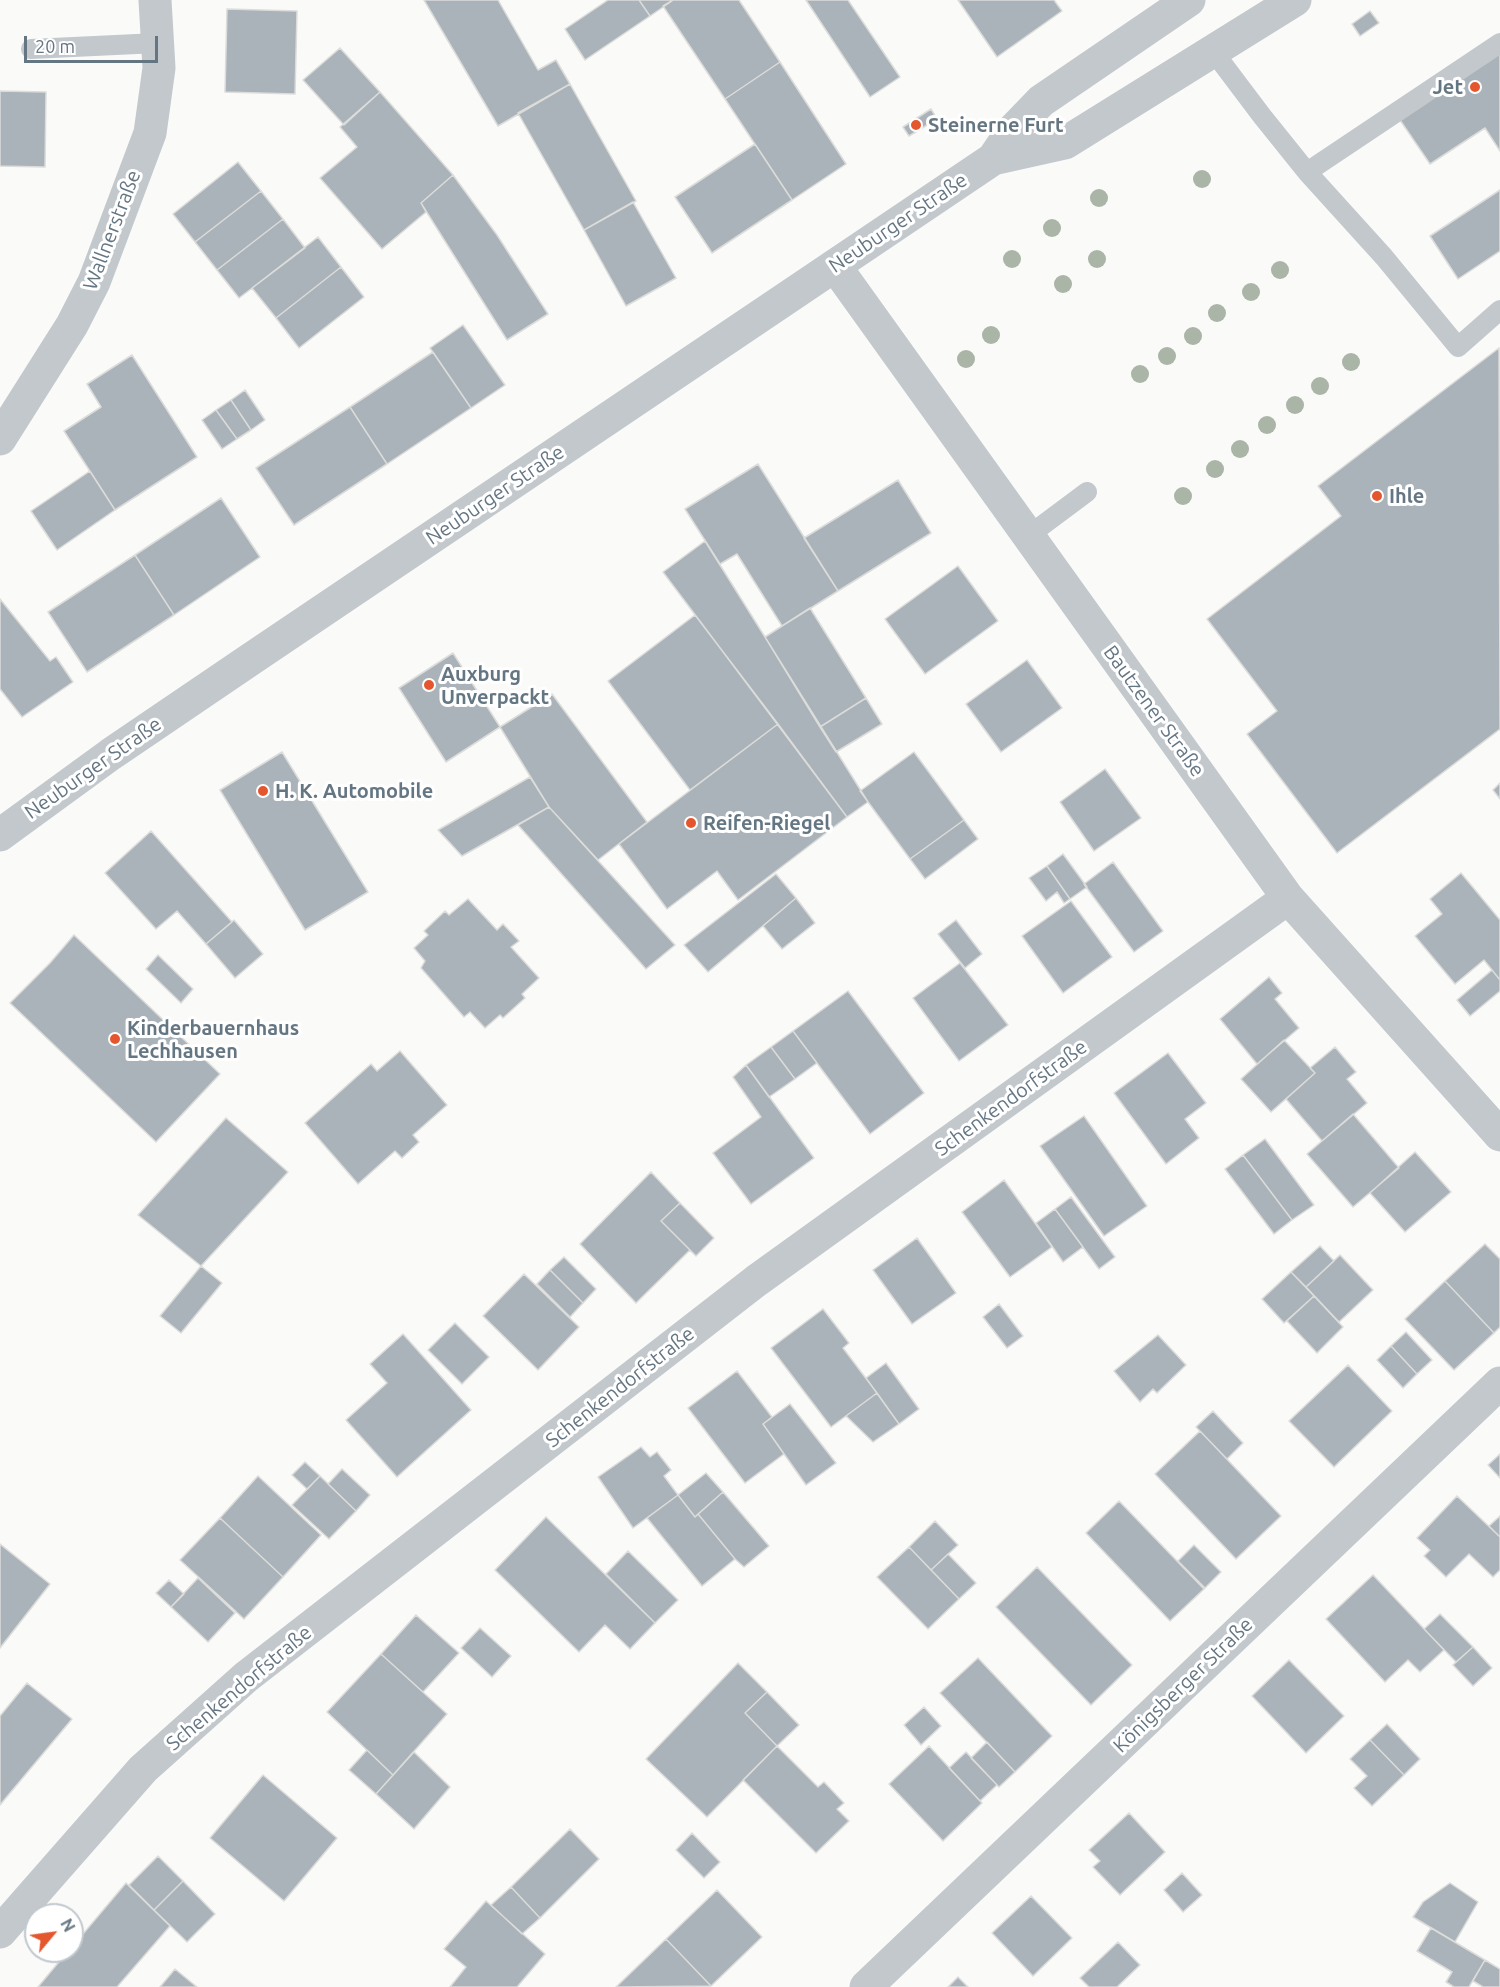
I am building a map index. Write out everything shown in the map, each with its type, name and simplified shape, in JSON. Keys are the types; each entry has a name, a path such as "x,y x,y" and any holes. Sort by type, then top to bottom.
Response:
{"street":[{"name":"Wallnerstraße","path":"0,440 72,325 94,282 150,134 158,79 155,0"},
{"name":"Neuburger Straße","path":"993,159 1012,131 1041,100 1189,0"},
{"name":"Neuburger Straße","path":"0,835 111,754 993,159 1065,143 1294,0"},
{"name":"Bautzener Straße","path":"835,266 1288,898 1500,1135"},
{"name":"Schenkendorfstraße","path":"0,1932 143,1768 246,1677 756,1281 1288,898"},
{"name":"Königsberger Straße","path":"866,1987 1500,1383"}],"lane":[{"path":"31,49 158,43"},
{"path":"1307,172 1500,43"},
{"path":"1213,51 1307,172 1384,257 1458,346 1500,310"},
{"path":"1028,536 1087,492"}],"building":[{"path":"424,0 498,0 538,70 556,60 570,84 498,126"},
{"path":"608,0 639,0 650,16 585,60 565,29"},
{"path":"639,0 672,0 672,1 650,16"},
{"path":"673,0 739,0 780,62 725,99 663,6"},
{"path":"806,0 848,0 900,77 870,97"},
{"path":"958,0 1054,0 1062,11 997,57"},
{"path":"227,9 297,11 295,94 225,92"},
{"path":"1370,11 1379,23 1360,36 1352,24"},
{"path":"340,48 380,92 344,125 303,80"},
{"name":"Jet","path":"1500,53 1500,151 1485,128 1430,164 1400,120"},
{"path":"780,62 846,164 792,200 725,99"},
{"path":"570,84 636,201 584,230 518,113"},
{"path":"0,91 46,92 45,167 0,166"},
{"path":"380,92 453,175 421,203 426,212 382,249 320,178 357,147 340,127"},
{"path":"931,109 937,119 909,136 903,127"},
{"path":"755,144 792,200 712,253 675,197"},
{"path":"238,162 261,191 195,242 173,214"},
{"path":"453,175 497,235 548,314 507,340 421,203"},
{"path":"1500,190 1500,251 1458,279 1430,236"},
{"path":"261,191 283,219 217,270 195,242"},
{"path":"633,202 676,278 626,306 584,230"},
{"path":"283,219 305,248 239,298 217,270"},
{"path":"318,237 341,267 276,318 252,288"},
{"path":"341,267 364,297 299,348 276,318"},
{"path":"463,325 505,385 471,408 430,348"},
{"path":"1499,348 1500,729 1337,853 1247,734 1277,711 1207,619 1341,516 1318,486"},
{"path":"433,352 471,408 387,464 350,407"},
{"path":"132,355 197,457 115,510 64,431 101,407 87,384"},
{"path":"245,390 265,420 251,430 231,400"},
{"path":"231,400 251,430 237,439 216,410"},
{"path":"350,407 387,464 294,525 256,468"},
{"path":"216,410 237,439 222,449 202,420"},
{"path":"758,464 838,591 782,626 737,554 720,564 685,509"},
{"path":"90,471 115,510 57,550 31,511"},
{"path":"898,480 931,533 838,591 804,538"},
{"path":"221,498 260,557 174,615 135,555"},
{"path":"705,541 868,802 847,817 663,572"},
{"path":"135,555 174,615 87,672 48,612"},
{"path":"958,566 998,621 925,674 885,619"},
{"path":"0,599 50,661 56,657 73,682 22,717 0,689"},
{"path":"810,608 866,698 820,727 765,637"},
{"path":"695,615 778,724 690,790 608,681"},
{"path":"453,653 500,727 446,762 399,688"},
{"path":"1027,660 1062,708 1001,752 966,704"},
{"path":"552,694 647,822 598,860 549,807 500,727"},
{"path":"866,698 882,724 836,752 820,727"},
{"path":"778,724 847,817 738,900 717,871 667,909 619,844"},
{"path":"282,752 368,892 305,930 220,790"},
{"path":"914,752 964,820 910,859 860,791"},
{"path":"1105,769 1141,818 1094,851 1060,802"},
{"path":"530,777 549,807 462,856 438,830"},
{"path":"1500,783 1500,799 1493,790"},
{"path":"549,807 675,945 646,969 518,825"},
{"path":"964,820 978,839 925,879 910,859"},
{"path":"151,831 232,922 206,944 177,911 156,929 105,873"},
{"path":"1063,854 1087,887 1070,899 1047,866"},
{"path":"1113,862 1163,931 1134,952 1084,884"},
{"path":"1047,866 1070,899 1064,903 1057,892 1046,901 1029,878"},
{"path":"1461,873 1500,920 1500,980 1484,960 1455,984 1415,936 1442,914 1430,899"},
{"path":"776,874 796,898 708,972 684,945"},
{"path":"796,898 815,923 782,949 763,926"},
{"path":"468,899 497,930 503,924 519,941 511,947 539,978 522,994 525,998 503,1018 500,1015 485,1028 470,1012 464,1017 421,968 425,961 414,948 428,935 424,931 445,911 449,915"},
{"path":"1071,901 1112,957 1063,993 1022,936"},
{"path":"234,920 263,954 235,978 206,944"},
{"path":"956,920 982,954 965,968 938,934"},
{"name":"Kinderbauernhaus Lechhausen","path":"74,935 220,1074 156,1142 10,1003"},
{"path":"158,955 193,989 181,1003 146,969"},
{"path":"960,963 1008,1025 959,1061 913,998"},
{"path":"1492,970 1500,980 1500,991 1470,1016 1457,1000"},
{"path":"1269,977 1282,993 1275,999 1299,1028 1257,1064 1220,1019"},
{"path":"848,991 924,1093 870,1134 793,1031"},
{"path":"793,1031 817,1063 795,1079 771,1047"},
{"path":"1284,1040 1315,1073 1271,1112 1241,1079"},
{"path":"771,1047 795,1079 769,1097 746,1065"},
{"path":"1335,1047 1356,1072 1347,1079 1367,1103 1322,1141 1286,1099 1315,1073 1310,1068"},
{"path":"400,1051 447,1105 413,1135 419,1142 402,1158 395,1151 358,1184 305,1123 371,1064 377,1071"},
{"path":"1168,1053 1206,1103 1185,1119 1199,1138 1166,1164 1114,1093"},
{"path":"746,1065 814,1158 751,1204 713,1153 761,1117 733,1077"},
{"path":"1353,1114 1399,1168 1353,1207 1307,1154"},
{"path":"1084,1116 1147,1206 1104,1236 1040,1146"},
{"path":"226,1118 288,1172 201,1266 138,1215"},
{"path":"1265,1139 1314,1205 1292,1220 1243,1155"},
{"path":"1415,1152 1451,1192 1405,1232 1370,1193"},
{"path":"1243,1155 1292,1220 1274,1234 1225,1169"},
{"path":"651,1172 680,1203 661,1221 690,1250 636,1303 580,1244"},
{"path":"1004,1180 1052,1247 1010,1277 962,1212"},
{"path":"1071,1197 1115,1257 1099,1269 1055,1209"},
{"path":"680,1203 714,1238 696,1256 661,1221"},
{"path":"1055,1209 1083,1247 1063,1262 1036,1223"},
{"path":"917,1238 956,1293 912,1324 873,1270"},
{"path":"1485,1244 1500,1259 1500,1327 1494,1333 1445,1281"},
{"path":"1320,1246 1334,1261 1306,1287 1291,1272"},
{"path":"1340,1255 1373,1290 1339,1322 1306,1287"},
{"path":"564,1257 596,1289 583,1303 550,1270"},
{"path":"201,1266 222,1283 181,1333 160,1316"},
{"path":"550,1270 583,1303 570,1317 537,1284"},
{"path":"1291,1272 1314,1296 1284,1323 1262,1299"},
{"path":"524,1274 579,1327 538,1370 483,1316"},
{"path":"1445,1281 1494,1333 1454,1370 1405,1319"},
{"path":"1314,1296 1343,1327 1317,1353 1287,1321"},
{"path":"999,1304 1023,1336 1007,1348 983,1317"},
{"path":"823,1309 849,1343 843,1348 877,1393 831,1427 771,1348"},
{"path":"455,1323 489,1357 462,1384 428,1350"},
{"path":"1406,1332 1432,1360 1417,1374 1391,1346"},
{"path":"403,1334 471,1410 397,1477 346,1420 387,1383 370,1364"},
{"path":"1158,1335 1186,1365 1157,1393 1153,1389 1140,1402 1114,1371"},
{"path":"1391,1346 1417,1374 1403,1388 1377,1360"},
{"path":"886,1363 919,1409 899,1424 866,1378"},
{"path":"1348,1365 1392,1411 1334,1467 1289,1421"},
{"path":"737,1371 772,1417 763,1424 784,1454 745,1483 688,1408"},
{"path":"877,1393 899,1424 873,1442 846,1416"},
{"path":"790,1404 836,1463 806,1485 763,1424"},
{"path":"1213,1411 1243,1443 1227,1459 1196,1427"},
{"path":"1200,1431 1281,1516 1236,1559 1155,1474"},
{"path":"641,1447 650,1457 657,1452 671,1470 664,1476 678,1495 633,1528 598,1477"},
{"path":"1500,1454 1500,1478 1488,1465"},
{"path":"305,1462 320,1476 307,1489 292,1475"},
{"path":"342,1469 370,1495 356,1511 328,1484"},
{"path":"706,1473 723,1492 695,1517 678,1495"},
{"path":"258,1476 321,1535 283,1577 220,1518"},
{"path":"320,1476 356,1511 329,1539 292,1505"},
{"path":"723,1492 769,1546 744,1567 698,1514"},
{"path":"678,1495 695,1517 698,1514 735,1559 702,1586 647,1518"},
{"path":"1457,1496 1500,1537 1500,1570 1493,1577 1469,1554 1446,1577 1424,1556 1430,1550 1417,1538"},
{"path":"1119,1501 1204,1589 1170,1621 1086,1533"},
{"path":"1500,1516 1500,1537 1489,1526"},
{"path":"546,1517 655,1623 630,1649 605,1625 579,1652 495,1570"},
{"path":"220,1518 283,1577 244,1619 180,1560"},
{"path":"935,1521 958,1545 931,1570 909,1547"},
{"path":"0,1544 50,1584 0,1648"},
{"path":"1194,1545 1221,1572 1205,1588 1178,1561"},
{"path":"909,1547 959,1599 928,1629 877,1577"},
{"path":"628,1551 678,1600 655,1623 606,1574"},
{"path":"948,1554 976,1583 959,1599 931,1570"},
{"path":"1037,1567 1132,1665 1091,1705 996,1607"},
{"path":"1373,1575 1444,1650 1420,1672 1408,1660 1385,1682 1326,1619"},
{"path":"198,1578 235,1613 208,1642 171,1607"},
{"path":"169,1580 184,1594 171,1607 156,1593"},
{"path":"1440,1614 1473,1647 1456,1662 1424,1629"},
{"path":"416,1615 459,1653 423,1692 381,1654"},
{"path":"480,1628 511,1656 492,1677 461,1648"},
{"path":"1473,1647 1492,1668 1473,1686 1453,1665"},
{"path":"381,1654 447,1714 393,1775 327,1712"},
{"path":"978,1658 1052,1736 1015,1772 940,1693"},
{"path":"1289,1660 1344,1716 1306,1753 1252,1696"},
{"path":"738,1663 767,1692 745,1713 777,1746 707,1817 646,1759"},
{"path":"27,1683 72,1719 0,1805 0,1716"},
{"path":"767,1692 799,1725 777,1746 745,1713"},
{"path":"924,1707 941,1726 921,1745 904,1725"},
{"path":"1387,1724 1420,1759 1404,1775 1370,1740"},
{"path":"1370,1740 1404,1775 1372,1806 1354,1788 1367,1776 1350,1759"},
{"path":"987,1742 1015,1772 999,1787 971,1758"},
{"path":"777,1746 818,1787 824,1782 844,1803 837,1809 849,1821 816,1853 743,1780"},
{"path":"929,1746 982,1803 943,1841 889,1784"},
{"path":"367,1750 393,1775 376,1794 349,1770"},
{"path":"414,1752 450,1787 414,1829 376,1794"},
{"path":"966,1752 997,1785 980,1801 949,1768"},
{"path":"263,1775 337,1838 284,1901 210,1838"},
{"path":"1129,1813 1165,1852 1120,1895 1093,1867 1100,1861 1089,1850"},
{"path":"570,1829 599,1859 540,1918 511,1887"},
{"path":"692,1833 720,1862 704,1878 676,1850"},
{"path":"158,1856 183,1881 154,1910 129,1885"},
{"path":"1182,1873 1202,1895 1183,1912 1164,1890"},
{"path":"183,1881 215,1914 187,1942 154,1910"},
{"path":"126,1883 170,1926 117,1987 38,1987 58,1963 84,1963 84,1933"},
{"path":"1450,1883 1478,1902 1455,1942 1413,1917 1423,1902"},
{"path":"511,1887 540,1918 522,1934 491,1905"},
{"path":"717,1890 762,1937 711,1986 666,1939"},
{"path":"1031,1896 1072,1938 1033,1976 992,1933"},
{"path":"486,1901 545,1954 517,1987 450,1987 466,1967 444,1949"},
{"path":"1431,1928 1485,1960 1469,1987 1454,1987 1446,1982 1452,1972 1417,1951"},
{"path":"666,1939 711,1986 616,1987"},
{"path":"1118,1942 1140,1965 1117,1987 1089,1987 1080,1978"},
{"path":"1485,1960 1500,1969 1500,1987 1483,1987 1473,1981"},
{"path":"175,1969 197,1987 160,1987"},
{"path":"958,1977 968,1987 948,1987"}],"place":[{"name":"Jet","path":"1475,87"},
{"name":"Steinerne Furt","path":"916,125"},
{"name":"Ihle","path":"1377,496"},
{"name":"Auxburg Unverpackt","path":"429,685"},
{"name":"H. K. Automobile","path":"263,791"},
{"name":"Reifen-Riegel","path":"691,823"},
{"name":"Kinderbauernhaus Lechhausen","path":"115,1039"}]}
